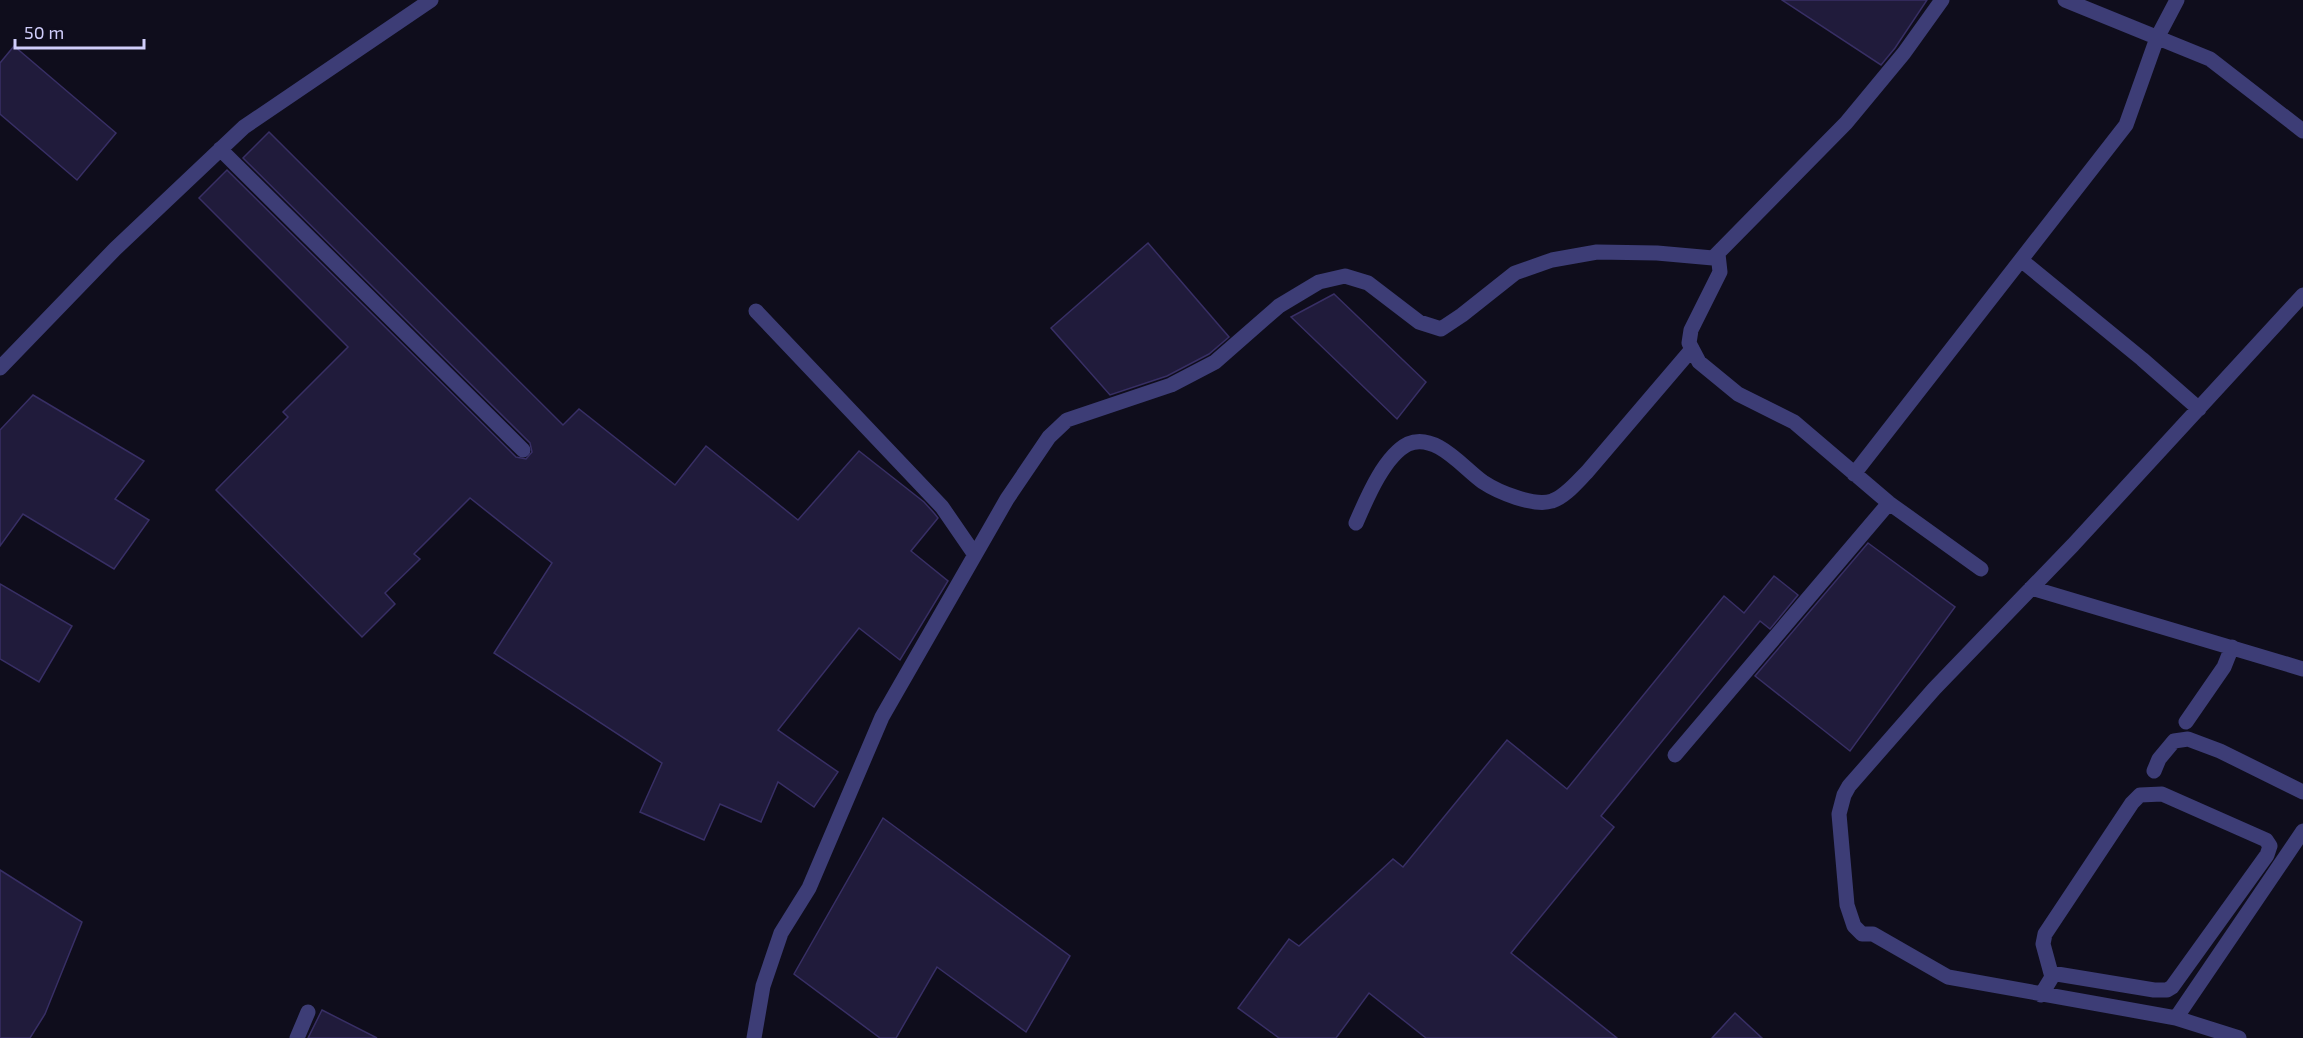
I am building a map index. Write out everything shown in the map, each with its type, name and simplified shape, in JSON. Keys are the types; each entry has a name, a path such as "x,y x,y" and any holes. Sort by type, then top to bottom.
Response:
{"street":[{"path":"0,368 114,249 244,127 431,0"},
{"path":"754,1038 763,986 782,933 809,888 882,717 1007,499 1049,437 1067,420 1171,385 1215,362 1279,306 1319,282 1345,276 1368,283 1419,322 1441,329 1515,273 1552,260 1598,252 1657,253 1713,258 1846,123 1904,53 1942,0"},
{"path":"2065,0 2210,59 2303,131"},
{"path":"1854,474 2126,125 2157,38 2177,0"},
{"path":"220,149 523,450"},
{"path":"1718,254 1719,272 1691,330 1689,343 1699,362 1738,394 1794,422 1889,503 1981,569"},
{"path":"2020,260 2142,359 2199,409"},
{"path":"2239,1038 2176,1018 1948,977 1873,934 1862,934 1854,926 1847,905 1839,814 1849,786 1934,689 2199,409 2303,295"},
{"path":"756,311 942,507 975,555"},
{"path":"1356,523 1375,482 1391,461 1407,445 1418,442 1440,448 1484,483 1519,499 1542,503 1554,501 1587,472 1692,349"},
{"path":"1675,755 1889,503"},
{"path":"2031,588 2303,669"},
{"path":"2186,722 2224,667 2232,647"},
{"path":"2154,771 2159,759 2174,741 2188,739 2220,751 2303,792"},
{"path":"2041,995 2052,977 2043,944 2045,934 2132,803 2140,795 2163,794 2266,840 2270,846 2260,864 2172,987 2167,990 2154,990 2051,973"},
{"path":"2176,1018 2303,831"},
{"path":"297,1038 308,1012"}],"building":[{"path":"1782,0 1927,0 1881,65"},
{"path":"14,46 116,133 77,180 0,114 0,63"},
{"path":"269,132 563,425 579,409 675,485 706,446 798,520 859,451 924,502 934,513 938,518 911,551 948,581 900,660 859,628 778,730 838,772 814,807 778,782 761,822 720,804 704,840 640,812 662,763 494,653 552,563 470,498 414,554 420,559 385,593 395,604 362,637 216,490 288,417 283,412 348,347 199,198 227,170 516,457 526,459 532,452 530,443 243,158"},
{"path":"1148,243 1229,337 1209,354 1167,376 1110,395 1051,328"},
{"path":"1334,294 1426,382 1397,419 1291,317"},
{"path":"33,395 144,461 115,499 149,520 114,569 23,514 0,546 0,430"},
{"path":"1868,543 1955,607 1850,751 1755,676"},
{"path":"1774,576 1798,595 1770,629 1760,621 1601,816 1614,827 1511,953 1617,1038 1426,1038 1369,993 1336,1038 1279,1038 1238,1008 1289,939 1299,946 1393,859 1403,867 1507,740 1567,789 1724,596 1744,613"},
{"path":"0,584 72,626 39,682 0,659"},
{"path":"883,818 1070,956 1026,1032 937,967 896,1038 880,1038 794,974"},
{"path":"0,870 82,922 45,1014 30,1038 0,1038"},
{"path":"322,1010 377,1038 308,1038"},
{"path":"1735,1013 1762,1038 1712,1038"}]}
